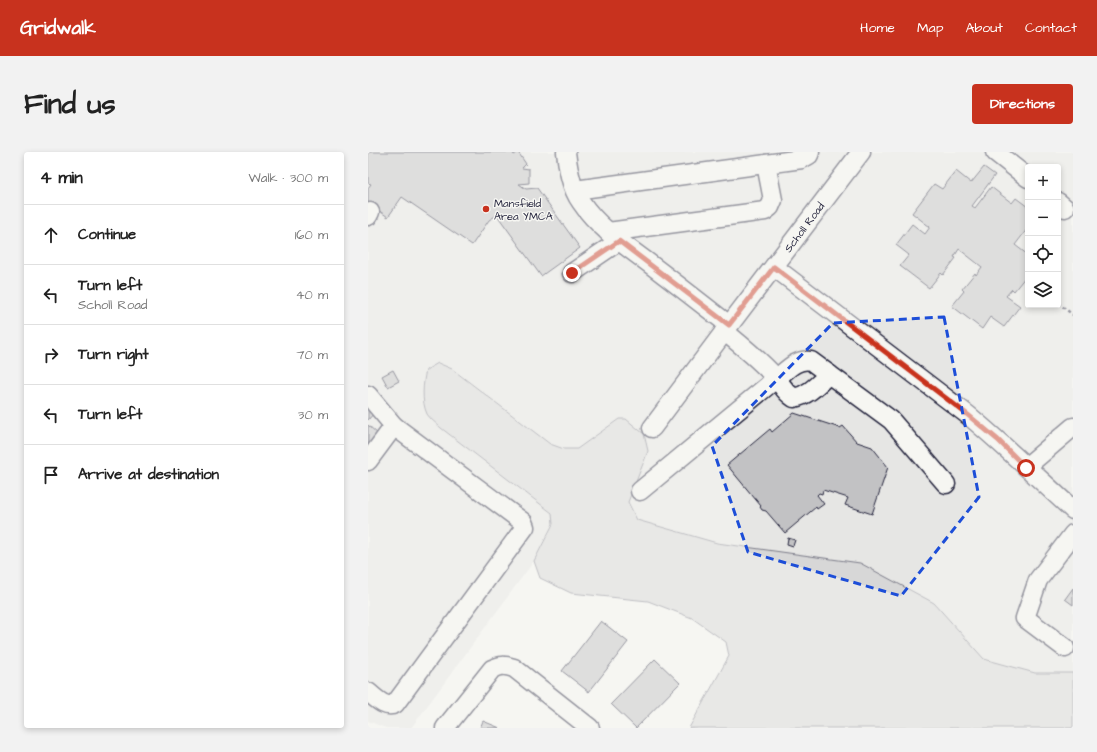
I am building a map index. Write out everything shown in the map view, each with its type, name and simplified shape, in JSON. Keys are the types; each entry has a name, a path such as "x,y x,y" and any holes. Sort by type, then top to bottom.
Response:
{"street":[{"path":"566,152 575,190 586,210 724,332 752,353 777,378 785,392 794,398 802,396 811,391 829,374"},
{"path":"575,190 802,159 809,155 810,152"},
{"name":"Scholl Road","path":"652,428 861,152"},
{"path":"995,152 1025,176"},
{"path":"572,273 614,236 765,211 770,207 773,200 766,164"},
{"path":"774,267 968,415 998,440 1026,468 1073,510"},
{"path":"640,491 777,378 797,362 805,359 811,360 844,384 898,427 946,484"},
{"path":"368,395 394,426 523,522 525,527 395,704 387,706 368,692"},
{"path":"368,461 394,426"},
{"path":"1026,468 1073,427"},
{"path":"1065,648 1024,618 1038,580 1073,534"},
{"path":"445,728 488,672 498,666 506,665 514,668 590,728"}],"path":[{"path":"1061,305 1073,315"}],"highlighted area":[{"path":"944,317 979,497 901,596 748,552 712,446 833,323"}],"shaded area":[{"path":"368,152 1073,152 1073,673 1035,673 984,659 934,603 637,520 628,502 648,451 619,419 577,449 565,449 550,444 453,369 438,363 426,370 424,380 424,404 441,428 552,513 553,523 534,561 411,728 386,728 368,721"},
{"path":"438,363 452,369 550,444 564,449 577,449 619,419 626,419 644,434 648,451 628,502 637,520 717,543 860,563 934,603 984,659 1035,673 1073,673 1073,728 689,728 729,656 726,642 692,618 648,601 571,593 540,578 534,561 553,524 552,513 441,428 428,416 423,398 425,375 426,370"}],"building":[{"name":"Mansfield Area YMCA","path":"368,152 512,152 514,155 518,152 526,164 522,168 529,169 529,183 519,184 526,189 537,188 580,248 541,276 497,215 489,220 472,245 402,197 388,217 368,203 368,188 371,184 368,183"},
{"path":"984,167 995,175 972,206 975,208 991,187 1012,203 1016,198 1025,205 1025,232 1015,245 1025,253 1025,277 1014,291 1012,289 1006,296 1020,306 1004,327 990,317 982,329 952,306 964,291 962,289 982,267 959,249 954,257 956,258 943,275 941,273 929,288 900,266 909,255 896,245 912,224 925,234 930,227 912,213 934,184 942,189 956,171 971,183"},
{"path":"393,370 399,381 388,387 382,376"},
{"path":"368,408 374,413 368,420"},
{"path":"794,413 840,428 843,426 857,442 872,447 888,467 872,514 845,505 848,498 823,490 822,494 819,493 817,495 824,504 817,509 816,507 785,533 766,511 762,510 760,507 761,506 727,465 770,429 772,432"},
{"path":"368,425 379,435 368,449"},
{"path":"788,538 795,540 793,546 787,544"},
{"path":"1073,588 1073,605 1065,599"},
{"path":"601,621 628,642 589,692 562,671"},
{"path":"655,659 680,683 636,728 611,704"},
{"path":"483,721 500,728 480,728"}],"place":[{"name":"Mansfield Area YMCA","path":"486,209"}],"route":[{"path":"572,273 619,241 729,325 774,267 968,415 998,440 1026,468"}]}
